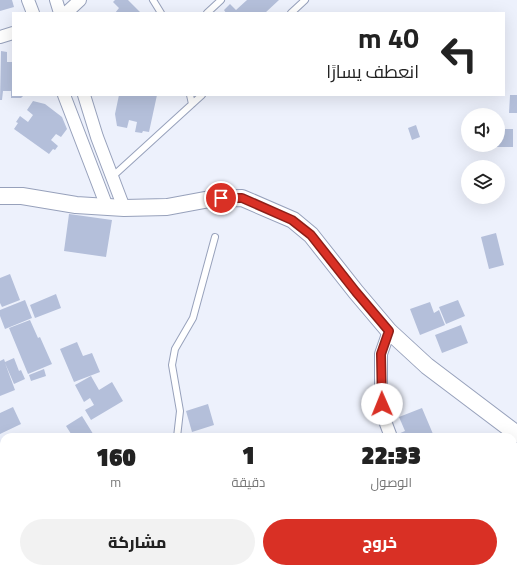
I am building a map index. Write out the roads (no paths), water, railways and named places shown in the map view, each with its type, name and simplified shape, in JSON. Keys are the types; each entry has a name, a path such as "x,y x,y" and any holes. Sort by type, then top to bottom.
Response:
{"main road":[{"path":"0,196 22,196 76,205 124,208 167,207 210,199 242,198 292,220 311,235 389,331 427,366 516,433"}],"street":[{"path":"28,0 33,12"},
{"path":"56,0 60,12"},
{"path":"67,12 80,0"},
{"path":"0,37 12,33"},
{"path":"64,96 107,207"},
{"path":"84,96 97,138 124,208"},
{"path":"389,331 381,354 381,394 382,413 390,433"}],"lane":[{"path":"153,0 160,12"},
{"path":"208,12 221,0"},
{"path":"292,12 305,0"},
{"path":"190,96 192,104"},
{"path":"112,177 201,96"},
{"path":"177,433 180,410 172,365 175,349 193,318 215,237"}]}
